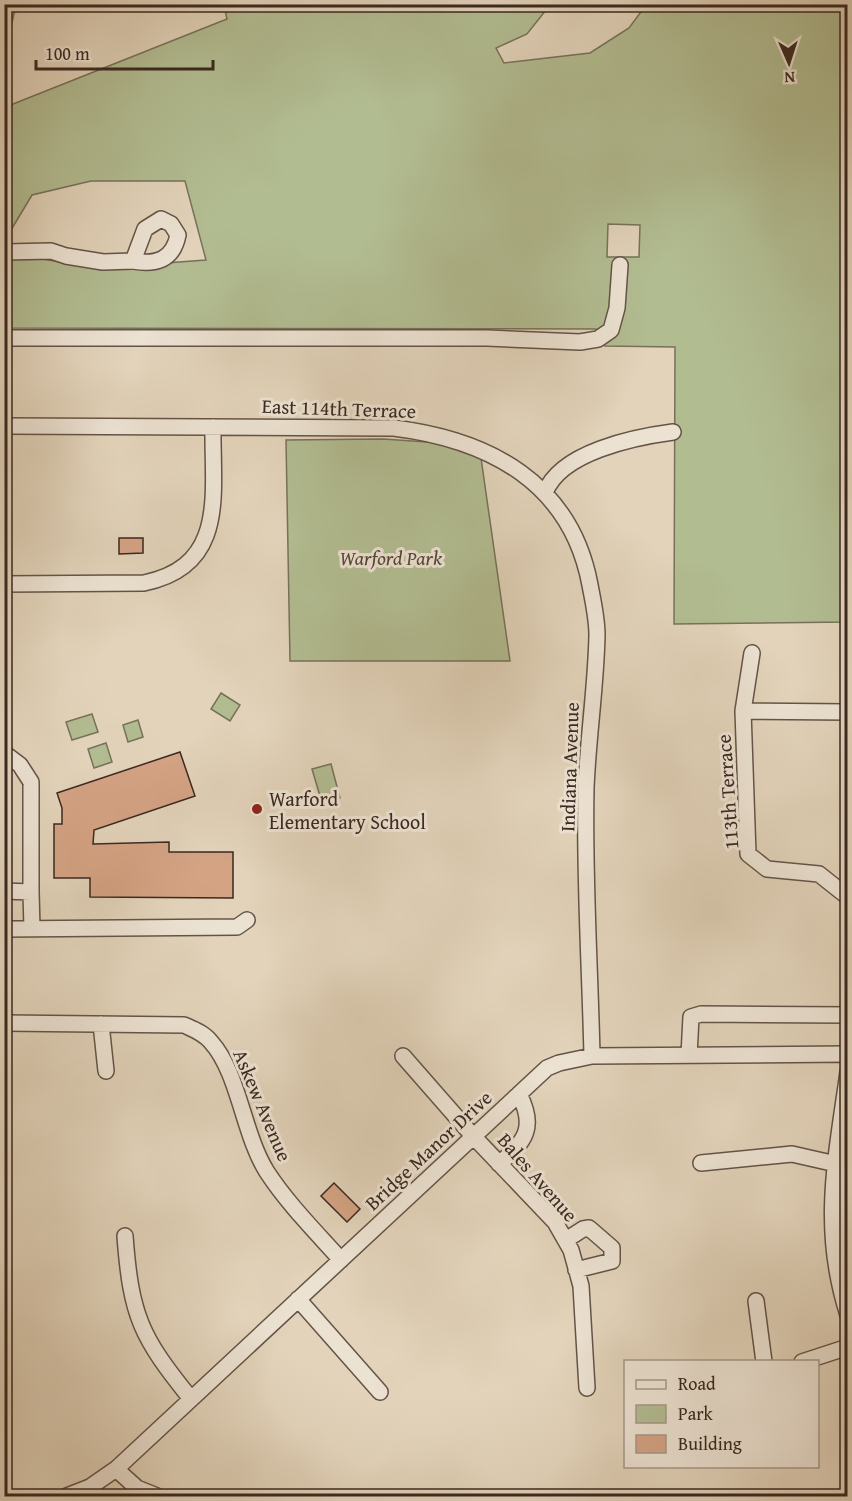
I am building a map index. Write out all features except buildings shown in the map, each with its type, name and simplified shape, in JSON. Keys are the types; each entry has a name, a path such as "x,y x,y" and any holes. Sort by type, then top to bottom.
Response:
{"street":[{"path":"4,252 51,251 103,262 133,261"},
{"path":"4,338 487,338 580,342 598,339 611,330 617,308 620,266"},
{"name":"East 114th Terrace","path":"4,426 394,428 429,432 461,441 491,454 519,472 545,493"},
{"path":"4,584 144,583 160,580 179,571 198,553 207,539 212,524 213,427"},
{"path":"545,493 548,485 563,471 599,448 634,437 673,432"},
{"name":"Indiana Avenue","path":"545,493 562,511 577,541 587,570 597,633 586,789 592,1056"},
{"name":"113th Terrace","path":"752,653 743,711 748,854 767,869 819,874 848,897"},
{"path":"743,711 848,712"},
{"path":"4,753 20,765 31,782 32,929"},
{"path":"4,891 31,892"},
{"path":"4,929 237,927 247,920"},
{"path":"689,1055 691,1017 701,1014 848,1015"},
{"path":"4,1023 101,1024 106,1071"},
{"name":"Askew Avenue","path":"101,1024 188,1027 210,1041 222,1058 256,1151 267,1171 291,1205 341,1260"},
{"name":"Bridge Manor Drive","path":"67,1497 90,1487 116,1469 547,1068 592,1056 848,1054"},
{"name":"Bales Avenue","path":"403,1056 473,1136 555,1222 566,1240 580,1286 587,1388"},
{"path":"848,1072 844,1125 831,1203 832,1244 839,1288 848,1315"},
{"path":"499,1164 517,1149 526,1132 528,1112 519,1094"},
{"path":"701,1163 792,1154 836,1164"},
{"path":"831,1203 848,1204"},
{"path":"566,1240 583,1228 589,1228 612,1248 612,1261 576,1270"},
{"path":"125,1236 129,1285 139,1323 155,1355 191,1399"},
{"path":"298,1299 380,1392"},
{"path":"756,1301 764,1360"},
{"path":"808,1360 848,1347"},
{"path":"116,1469 137,1488 157,1497"}],"green space":[{"path":"4,5 16,5 5,54"},
{"path":"224,5 550,5 527,34 496,48 504,63 590,53 629,28 646,5 847,5 847,622 674,624 675,347 605,346 596,329 5,328 5,264 19,255 96,268 206,260 185,181 91,181 32,195 5,240 4,98 8,106 227,19","holes":["608,224 640,225 639,257 607,257"]},
{"name":"Warford Park","path":"383,439 442,443 481,458 510,661 290,661 286,440"},
{"path":"221,693 240,705 230,721 211,709"},
{"path":"92,714 98,732 72,740 66,722"},
{"path":"138,720 143,737 128,742 123,725"},
{"path":"106,743 112,762 94,768 88,749"},
{"path":"331,764 340,798 322,803 312,769"}],"place":[{"name":"Warford Elementary School","path":"257,809"}]}
